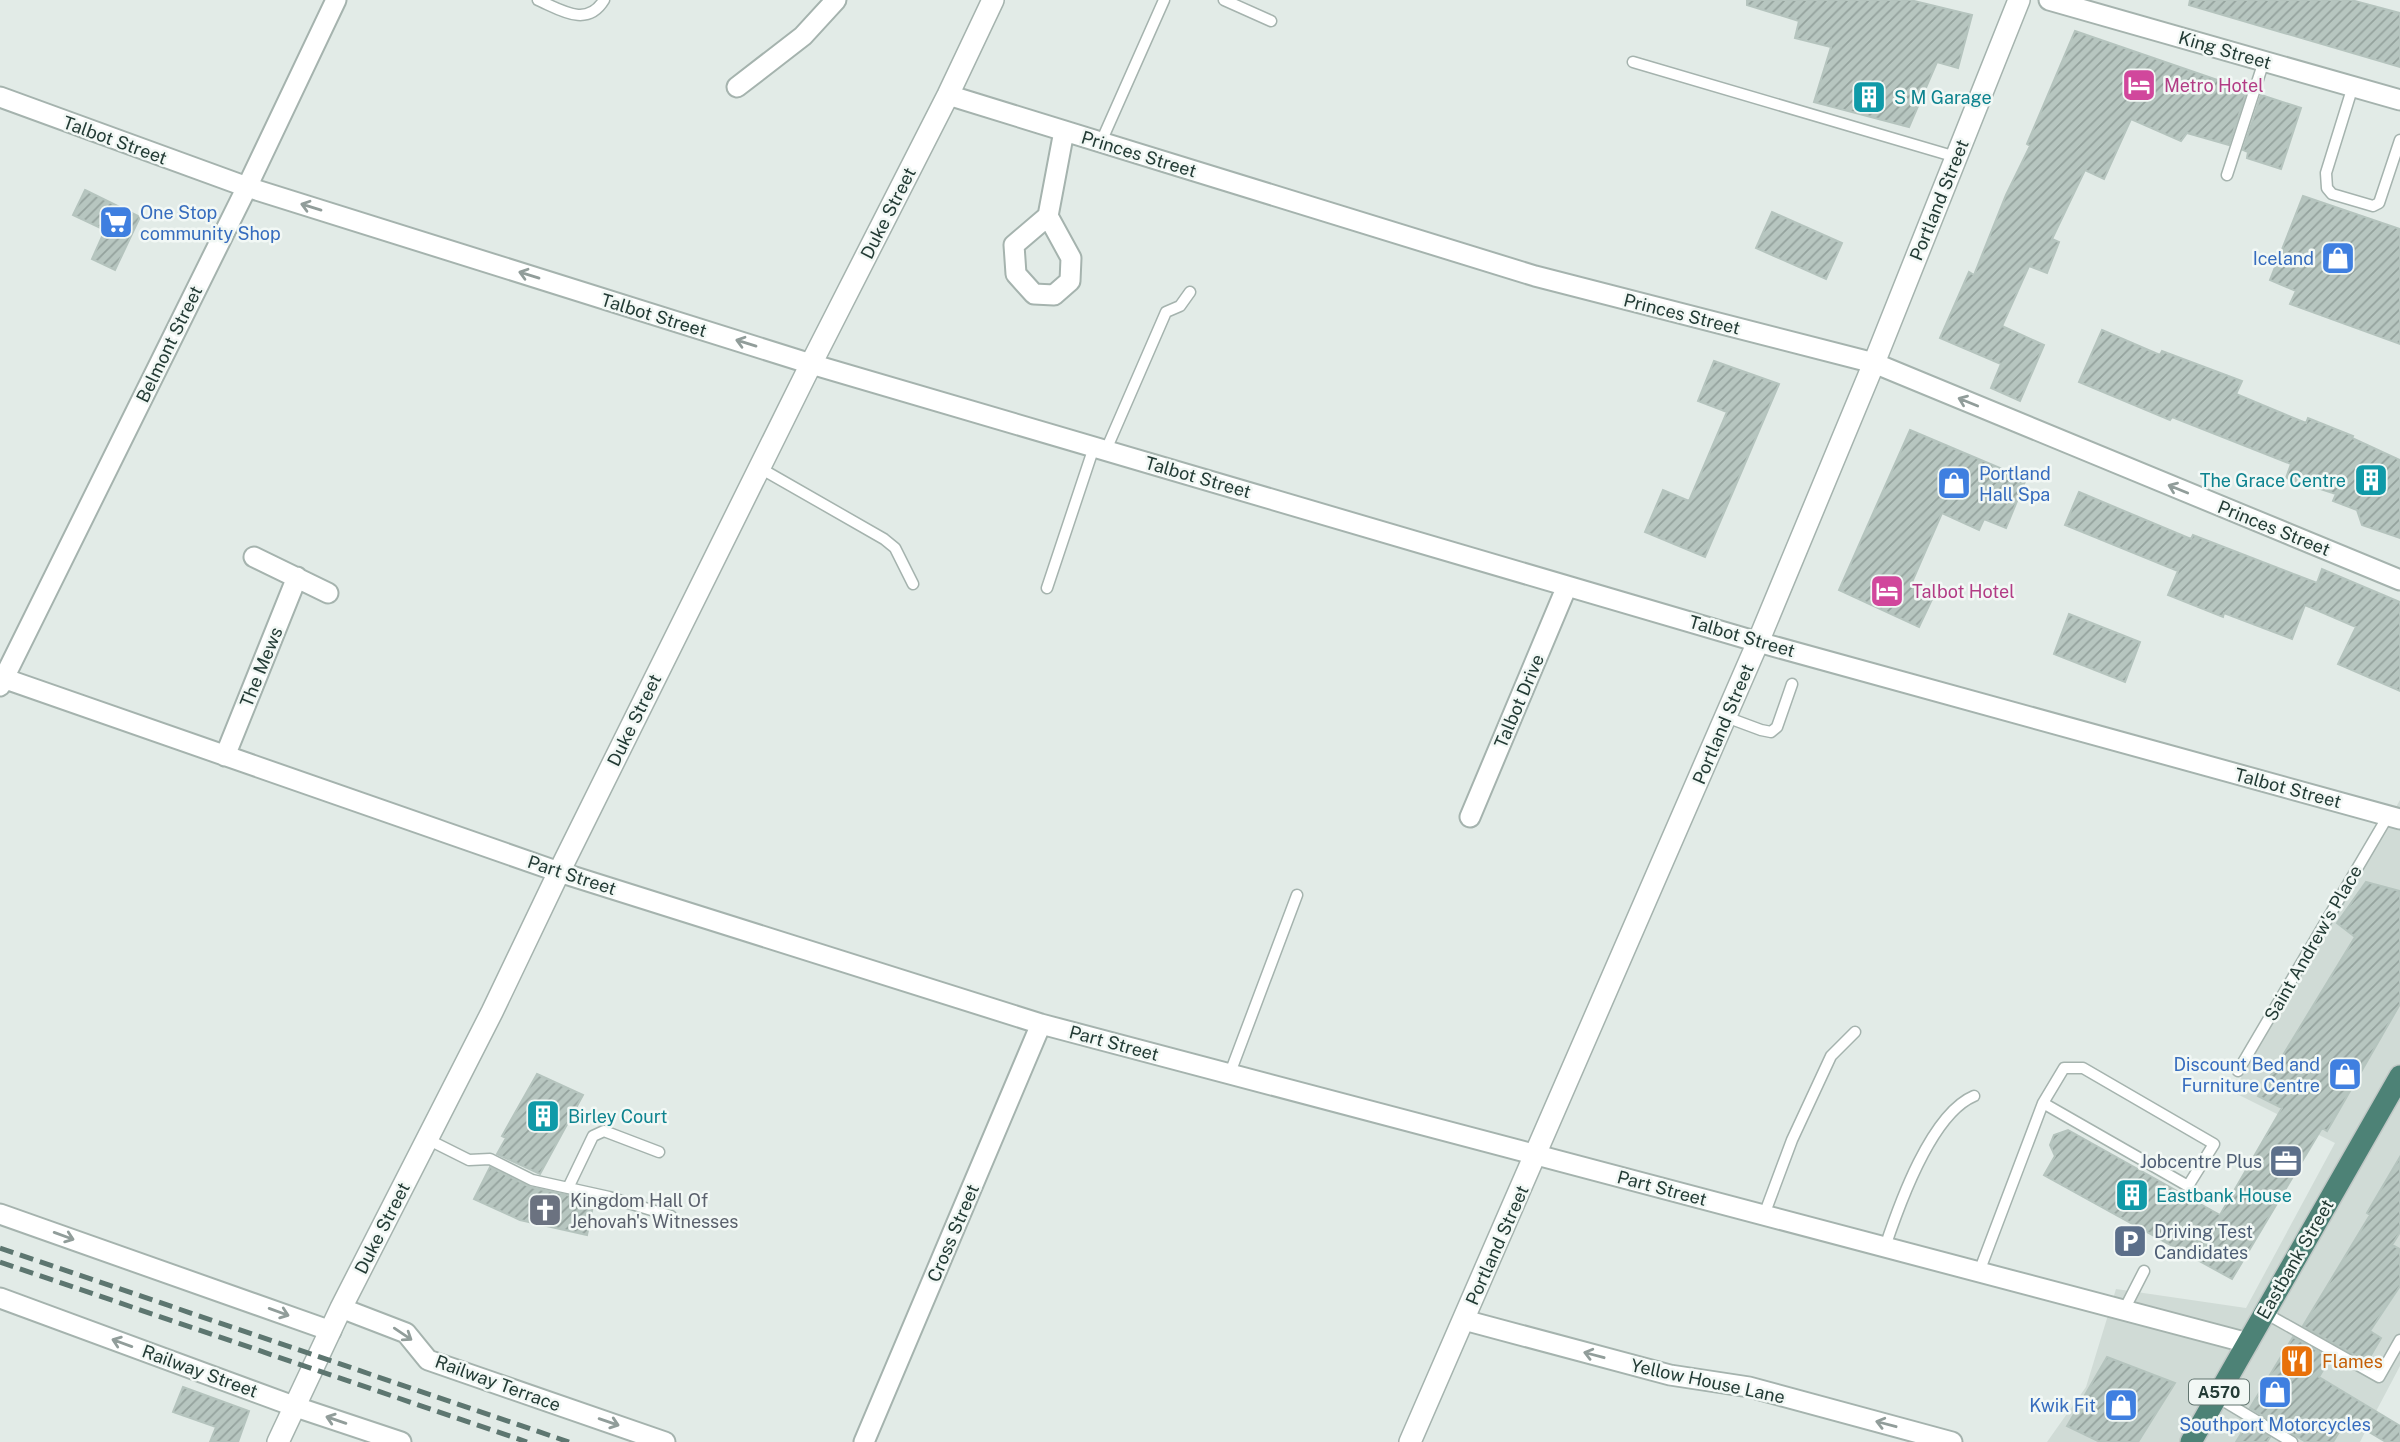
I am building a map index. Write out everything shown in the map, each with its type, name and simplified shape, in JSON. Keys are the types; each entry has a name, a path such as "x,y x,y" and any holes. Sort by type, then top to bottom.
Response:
{"highway":[{"name":"Eastbank Street","path":"2191,1442 2400,1076"}],"street":[{"name":"Belmont Street","path":"1,681 247,187 336,0"},
{"path":"737,87 803,36 836,0"},
{"name":"Duke Street","path":"278,1442 341,1308 492,1012 993,0"},
{"name":"Portland Street","path":"1410,1442 1758,642 2020,0"},
{"name":"King Street","path":"2049,0 2400,100"},
{"name":"Princes Street","path":"948,95 1535,276 1874,363 2400,580"},
{"name":"Talbot Street","path":"3,99 247,187 811,364 1758,642 2394,817"},
{"path":"1048,216 1064,131"},
{"path":"254,557 328,593"},
{"name":"The Mews","path":"225,756 296,578"},
{"name":"Talbot Drive","path":"1470,817 1567,586"},
{"name":"Part Street","path":"1,681 559,872 1041,1024 2248,1343"},
{"name":"Cross Street","path":"864,1442 1041,1024"},
{"path":"0,1214 331,1331"},
{"name":"Railway Street","path":"0,1298 296,1407 401,1442"},
{"name":"Railway Terrace","path":"341,1308 406,1333 428,1360 665,1442"},
{"name":"Yellow House Lane","path":"1464,1320 1671,1376 1749,1387 1952,1442"}],"lane":[{"path":"538,0 575,16 586,16 594,12 604,0"},
{"path":"1101,142 1164,0"},
{"path":"1224,0 1271,21"},
{"path":"2227,175 2264,61"},
{"path":"1633,62 1957,157"},
{"path":"2353,86 2326,173 2327,188 2332,194 2373,206 2379,203 2400,140"},
{"path":"1047,588 1100,449 1166,312 1180,306 1190,292"},
{"path":"759,468 884,539 895,548 913,584"},
{"path":"1726,716 1771,732 1777,727 1792,684"},
{"name":"Saint Andrew's Place","path":"2238,1070 2394,817"},
{"path":"1230,1073 1297,895"},
{"path":"1764,1215 1792,1140 1831,1056 1855,1032"},
{"path":"1979,1272 2043,1103 2064,1069 2083,1068 2214,1144 2188,1186 2043,1103"},
{"path":"1885,1247 1914,1169 1953,1111 1963,1100 1974,1096"},
{"path":"568,1188 593,1136 604,1131 659,1152"},
{"path":"427,1139 469,1160 490,1160 533,1180 610,1196 671,1216"},
{"path":"2124,1310 2144,1271"},
{"path":"2264,1313 2379,1377 2400,1340"},
{"path":"2217,1397 2292,1442"}],"shaded area":[{"path":"2400,800 2400,1366 2360,1442 2047,1442 2086,1387 2116,1289 2246,1308 2335,1143 2233,1092"}],"building":[{"path":"1747,0 1910,0 1972,15 1958,68 1937,62 1909,127 1814,102 1831,47 1795,38 1799,21 1747,5"},
{"path":"2190,0 2351,0 2400,13 2400,67 2189,5"},
{"path":"2075,31 2229,84 2248,87 2229,145 2187,133 2181,141 2131,119 2104,179 2085,170 2052,239 2059,242 2047,273 2029,266 2002,326 2044,345 2020,401 1991,388 2001,364 1940,338 1969,272 1974,275 2006,195 2030,146 2027,144"},
{"path":"2261,95 2301,108 2281,169 2247,158 2248,152 2243,150"},
{"path":"85,190 140,217 115,270 92,259 105,230 73,215"},
{"path":"2303,196 2400,229 2400,344 2290,304 2296,291 2270,280"},
{"path":"1772,212 1842,243 1826,279 1756,248"},
{"path":"2102,330 2160,355 2162,351 2242,381 2236,394 2306,423 2308,418 2353,436 2352,438 2400,460 2400,538 2362,525 2357,510 2333,501 2336,494 2286,478 2291,464 2172,417 2170,420 2079,382"},
{"path":"1714,361 1779,384 1705,557 1645,532 1663,490 1689,501 1727,412 1698,401"},
{"path":"1910,430 2026,479 2006,528 1984,519 1979,530 1942,513 1912,582 1935,593 1919,627 1839,590"},
{"path":"2079,492 2191,539 2193,535 2317,583 2322,569 2400,602 2400,691 2338,664 2356,627 2305,605 2292,639 2224,613 2223,617 2168,595 2178,571 2065,525"},
{"path":"2069,614 2140,642 2125,682 2054,654"},
{"path":"2366,882 2400,891 2400,1004 2327,1131 2322,1128 2232,1279 2044,1175 2055,1156 2050,1145 2054,1135 2068,1130 2220,1215 2282,1108 2258,1096 2355,937 2337,923"},
{"name":"Birley Court","path":"537,1074 583,1095 540,1174 497,1154 506,1138 502,1136"},
{"path":"2400,1157 2400,1232 2392,1245 2400,1249 2400,1286 2370,1331 2381,1338 2367,1362 2303,1326 2370,1215 2367,1213"},
{"name":"Kingdom Hall Of Jehovah's Witnesses","path":"490,1167 530,1187 594,1201 587,1235 520,1220 474,1199"},
{"path":"2293,1337 2330,1358 2319,1377 2400,1426 2400,1442 2386,1442 2347,1419 2333,1442 2306,1442 2250,1408"},
{"name":"Kwik Fit","path":"2107,1357 2175,1383 2138,1442 2100,1442 2067,1426"},
{"path":"183,1387 249,1411 238,1442 210,1442 216,1427 173,1412"},
{"path":"2247,1424 2270,1437 2267,1442 2236,1442"}],"railway":[{"path":"0,1248 569,1442"},
{"path":"0,1262 527,1442"}],"place":[{"name":"Metro Hotel","path":"2139,85"},
{"name":"S M Garage","path":"1869,97"},
{"name":"One Stop community Shop","path":"116,222"},
{"name":"Iceland","path":"2338,258"},
{"name":"The Grace Centre","path":"2371,480"},
{"name":"Portland Hall Spa","path":"1954,483"},
{"name":"Talbot Hotel","path":"1887,591"},
{"name":"Discount Bed and Furniture Centre","path":"2345,1074"},
{"name":"Birley Court","path":"543,1116"},
{"name":"Jobcentre Plus","path":"2286,1161"},
{"name":"Eastbank House","path":"2132,1195"},
{"name":"Kingdom Hall Of Jehovah's Witnesses","path":"545,1210"},
{"name":"Driving Test Candidates","path":"2130,1241"},
{"name":"Flames","path":"2297,1361"},
{"name":"Southport Motorcycles","path":"2275,1392"},
{"name":"Kwik Fit","path":"2121,1405"}]}
